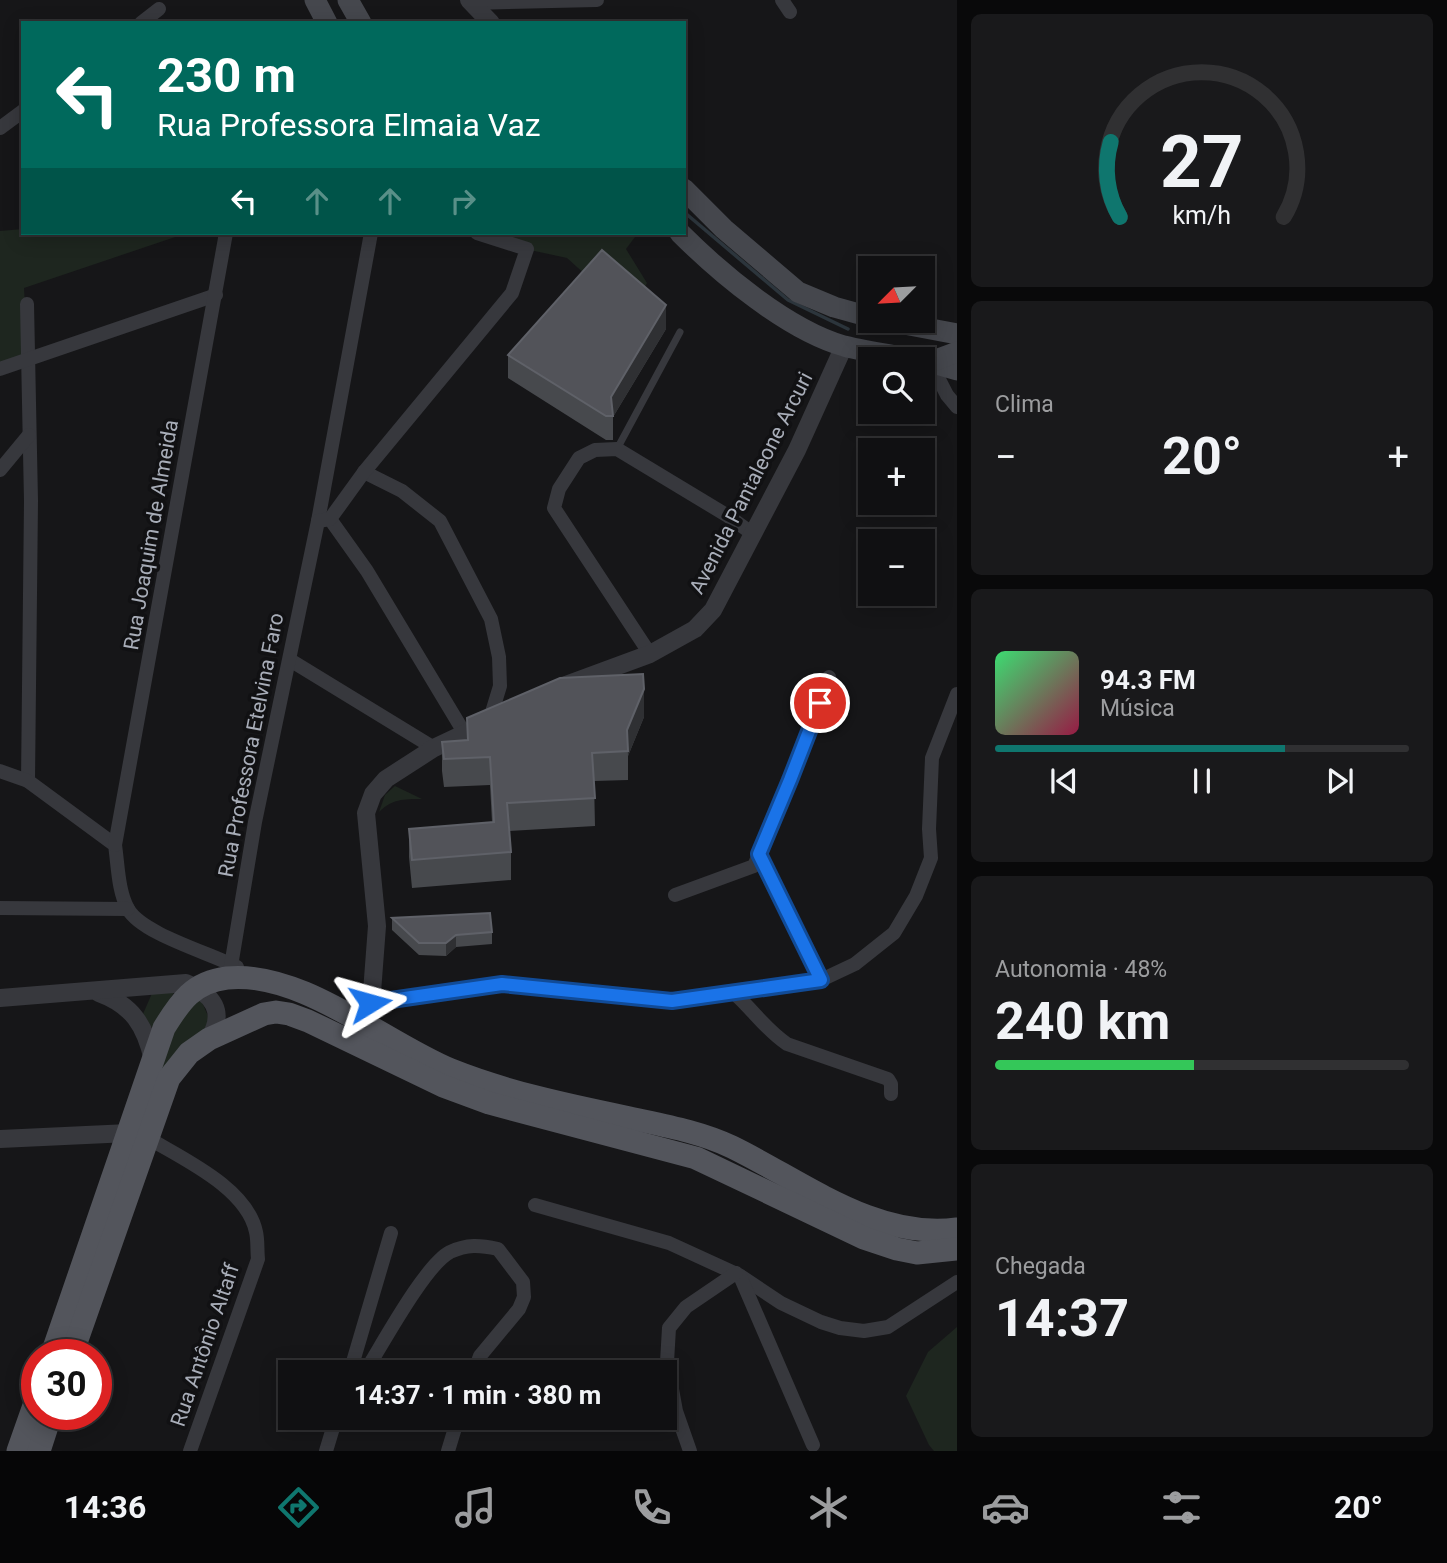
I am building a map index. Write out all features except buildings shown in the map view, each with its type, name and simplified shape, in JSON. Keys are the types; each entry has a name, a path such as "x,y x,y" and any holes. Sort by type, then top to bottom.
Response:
{"main road":[{"path":"315,0 326,21"},
{"path":"348,0 360,21"},
{"path":"686,191 724,229 798,292 858,314"},
{"path":"682,235 701,254 776,313 844,346 858,349"},
{"path":"935,330 957,334"},
{"path":"844,346 847,337 858,331"},
{"path":"935,357 957,352"},
{"path":"935,364 957,370"},
{"path":"77,1339 139,1136 153,1060 164,1028 179,1003 198,988 230,971 286,986 326,1004 365,1012 400,1045 451,1070 576,1107 708,1138 875,1219 903,1228 928,1231 957,1229"},
{"path":"216,1036 227,1024 273,1006 306,1010 347,1028 355,1028 365,1012"},
{"path":"56,1339 119,1163 139,1136 169,1078 189,1053 216,1036 257,1017 276,1012 308,1020 443,1086 489,1102 696,1158 824,1221 897,1249 917,1252 957,1249"},
{"path":"18,1451 25,1430"},
{"path":"41,1448 46,1430"}],"street":[{"path":"470,2 597,0"},
{"path":"470,2 489,21"},
{"path":"144,21 159,9"},
{"path":"0,128 21,112"},
{"name":"Rua Joaquim de Almeida","path":"128,909 115,845 226,235"},
{"name":"Rua Professora Etelvina Faro","path":"230,971 255,822 324,520 371,235"},
{"name":"Rua Professora Etelvina Faro","path":"324,520 512,293 527,248 484,235"},
{"path":"0,369 216,295"},
{"path":"27,304 31,514 27,781"},
{"name":"Avenida Pantaleone Arcuri","path":"546,695 580,678 650,654 695,629 713,610 797,450 844,346"},
{"path":"935,378 957,407"},
{"path":"0,470 29,435"},
{"path":"650,654 554,509 559,489 579,457 595,450 617,449 729,516 753,534"},
{"path":"364,472 402,491 440,521 491,619 499,657 499,686 489,722"},
{"path":"324,520 367,570 465,734"},
{"path":"290,660 434,748"},
{"path":"674,895 754,866 830,677"},
{"path":"512,711 434,748 386,779 373,794 366,813 377,926 365,1012 502,984 672,1001 821,980 855,964 894,933 916,896 931,858 929,830 932,758 957,694"},
{"path":"0,771 27,781 115,845"},
{"path":"759,854 821,980"},
{"path":"0,908 128,909 143,925 230,971"},
{"path":"0,999 186,983 206,993 216,1011 216,1036"},
{"path":"96,991 117,999 127,1007 144,1032 153,1060"},
{"path":"735,994 772,1034 787,1044 888,1079 891,1094"},
{"path":"91,1135 111,1147 119,1163"},
{"path":"0,1139 139,1136"},
{"name":"Rua Antônio Altaff","path":"139,1136 213,1178 239,1200 256,1230 258,1259 190,1451"},
{"path":"535,1205 669,1243 738,1274 781,1303 840,1328 864,1331 888,1327 957,1282"},
{"path":"354,1360 391,1233"},
{"path":"373,1360 431,1267 449,1253 475,1244 498,1249 523,1282 524,1297 519,1309 478,1360"},
{"path":"738,1274 813,1445"},
{"path":"690,1451 676,1411 667,1362 669,1328 686,1307 738,1274"},
{"path":"326,1451 332,1430"},
{"path":"448,1451 454,1430"}],"lane":[{"path":"617,449 680,332"}],"shaded area":[{"path":"21,229 21,235 181,235 24,288 28,361 0,369 0,231"},
{"path":"461,235 636,235 626,249 647,283 628,318 607,294 567,258"},
{"path":"395,786 422,799 398,801 379,812 385,795"},
{"path":"153,991 175,991 161,1014 156,1034 143,1014"},
{"path":"201,1000 208,1016 208,1027 150,1107 167,1051 184,1008"},
{"path":"957,1327 957,1451 934,1451 906,1396 928,1352"}],"waterway":[{"path":"686,214 788,300 848,329"}],"route":[{"path":"370,1003 502,984 672,1001 821,980 759,854 820,703"}]}
